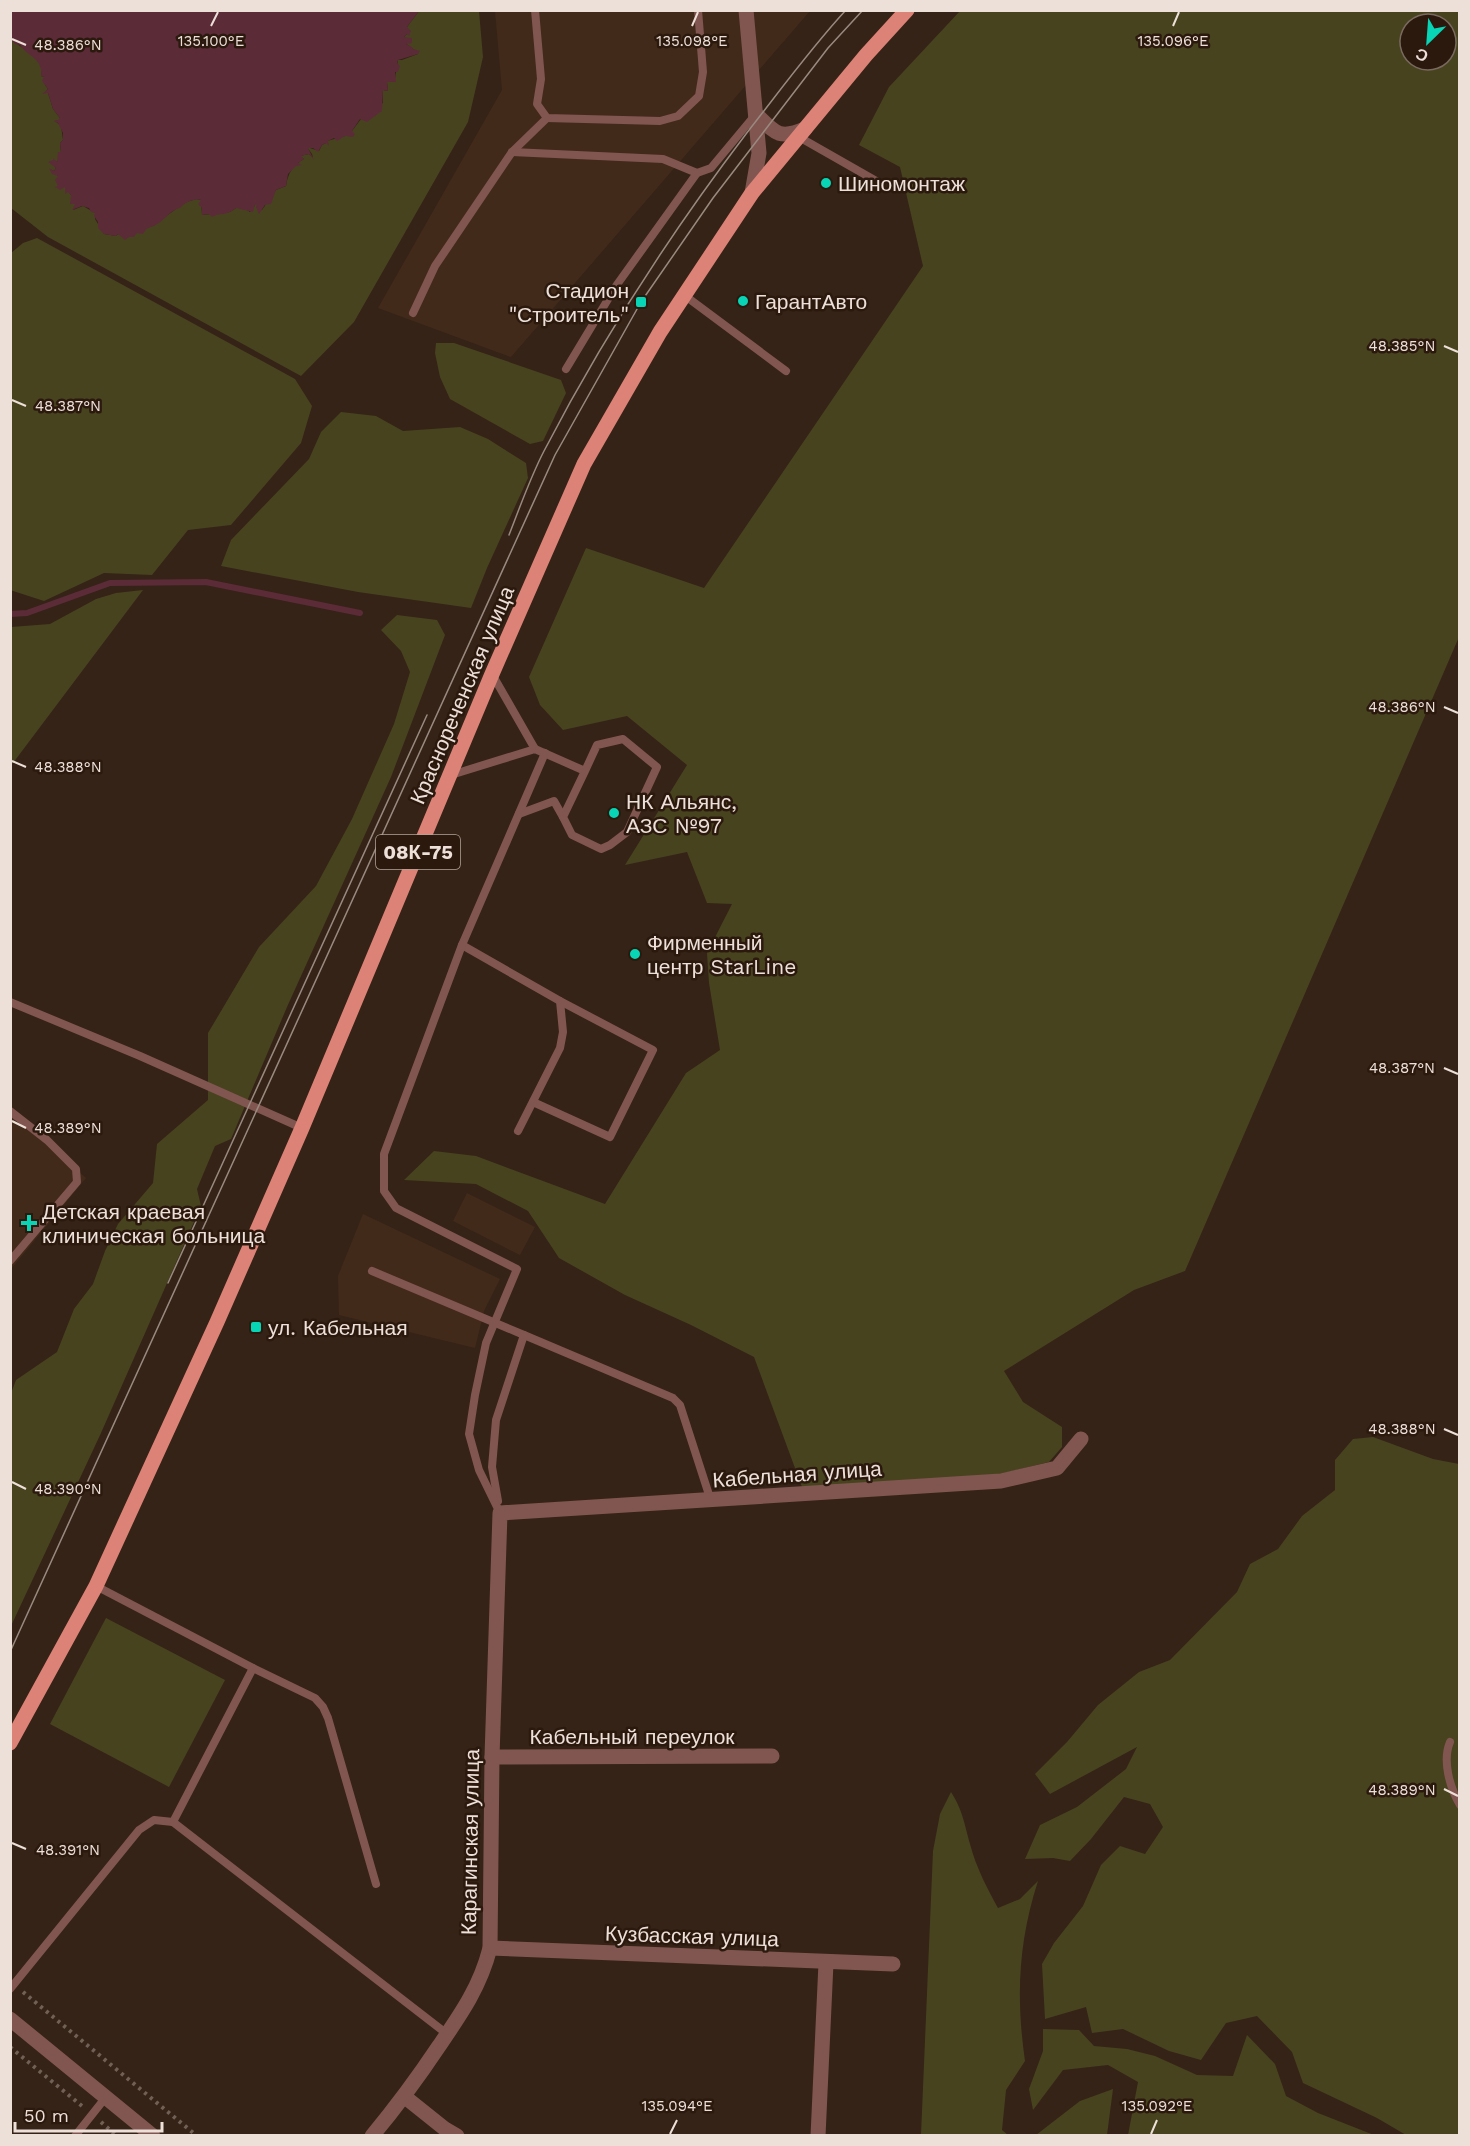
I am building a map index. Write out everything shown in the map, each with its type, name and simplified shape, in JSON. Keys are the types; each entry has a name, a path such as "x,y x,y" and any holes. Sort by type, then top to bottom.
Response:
{"main road":[{"name":"Краснореченская улица","path":"10,1743 96,1586 218,1322 302,1128 492,674 584,464 660,332 752,193 866,55 907,10"}],"street":[{"path":"746,10 759,153 752,193"},
{"path":"756,114 774,133 789,136 802,133"},
{"name":"Кабельная улица","path":"500,1513 1001,1481 1057,1468 1081,1439"},
{"name":"Карагинская улица","path":"372,2136 405,2097 470,2001 484,1971 490,1948 492,1757 500,1513"},
{"name":"Кабельный переулок","path":"492,1757 772,1756"},
{"name":"Кузбасская улица","path":"490,1948 893,1964"},
{"path":"818,2136 826,1963"},
{"path":"10,2019 153,2136"},
{"path":"405,2097 457,2136"}],"lane":[{"path":"534,10 541,79 537,104 547,118"},
{"path":"413,314 435,266 512,152 547,118 660,122 678,116 699,96 703,72 698,10"},
{"path":"566,369 616,286 698,173 711,168 756,114"},
{"path":"802,133 878,182"},
{"path":"512,152 663,159 698,173"},
{"path":"684,295 786,371"},
{"path":"492,674 535,749 585,771"},
{"path":"519,814 554,801 572,835 601,849 627,832 657,767 623,739 597,745 563,817"},
{"path":"451,775 535,749"},
{"path":"500,1513 479,1470 469,1434 486,1344 518,1269 396,1208 384,1191 384,1154 462,945 545,753"},
{"path":"462,945 560,1001 653,1050 610,1137 533,1102"},
{"path":"518,1131 560,1048 563,1032 560,1001"},
{"path":"10,1002 140,1056 302,1128"},
{"path":"10,1111 47,1140 76,1169 77,1182 10,1262"},
{"path":"372,1271 673,1398 680,1405 711,1501"},
{"path":"500,1513 492,1467 496,1420 524,1335"},
{"path":"96,1586 315,1698 323,1707 328,1718 376,1884"},
{"path":"173,1822 253,1668"},
{"path":"1450,1742 1445,1753 1453,1794 1460,1805"},
{"path":"12,1987 139,1830 154,1821 173,1822 447,2034"},
{"path":"75,2136 106,2097"}],"path":[{"path":"12,1987 197,2136"},
{"path":"10,2047 117,2136"}],"shaded area":[{"path":"11,11 419,11 407,27 411,31 409,36 407,34 404,37 412,38 412,43 406,44 420,51 418,54 398,60 397,63 400,66 398,72 395,72 396,82 387,82 388,91 383,90 382,111 367,122 360,119 352,131 355,134 353,137 345,136 337,141 334,138 328,141 329,146 326,143 322,145 318,152 313,148 308,148 314,160 309,154 301,156 304,159 298,163 302,165 296,166 288,174 286,186 276,190 271,204 265,205 259,214 257,205 255,205 253,212 236,208 212,217 209,214 202,215 202,208 198,204 201,200 195,200 174,210 143,234 137,233 134,237 125,240 118,234 116,236 104,234 98,228 95,213 89,208 82,206 72,210 75,204 70,204 71,195 68,192 65,194 65,187 60,190 55,187 58,186 55,180 58,176 52,174 49,168 54,171 56,168 48,162 53,158 57,162 58,152 61,152 60,143 63,140 63,133 58,123 53,121 60,118 53,109 48,93 42,94 48,89 42,81 44,77 41,76 40,65 20,45 11,40"},
{"path":"419,11 479,11 483,57 468,122 354,322 301,376 48,237 11,208 10,40 21,46 41,64 41,76 44,77 48,89 44,93 48,93 53,109 60,118 55,121 61,126 63,140 60,143 61,153 58,152 57,162 54,160 51,162 56,168 54,171 50,169 58,176 58,186 65,187 71,195 72,203 76,204 73,210 83,206 95,213 95,219 104,234 129,237 153,226 184,203 196,199 201,200 202,215 230,212 236,208 244,208 250,212 255,205 262,210 276,190 286,186 292,170 304,159 300,156 309,154 313,158 307,147 319,151 327,141 345,136 361,119 383,103 383,90 388,91 387,82 395,78 398,60 418,54 405,43 407,42 404,37 407,34 407,27"},
{"path":"495,11 810,11 511,357 378,308 502,90"},
{"path":"960,11 1459,11 1459,637 1185,1271 1134,1290 1004,1371 1023,1402 1062,1427 1062,1447 1049,1462 996,1475 802,1487 754,1357 625,1295 559,1258 528,1211 476,1184 404,1180 434,1151 476,1156 605,1204 686,1073 720,1050 709,983 707,953 732,904 707,903 687,852 625,865 687,765 627,716 563,730 540,705 529,677 586,548 704,588 923,266 900,167 859,145 889,87"},
{"path":"37,238 295,379 312,406 301,443 231,525 188,530 152,575 104,573 44,601 10,590 11,253 23,243"},
{"path":"436,343 454,343 561,380 566,393 543,441 530,444 450,399 440,377 435,353"},
{"path":"341,412 376,416 403,431 460,427 488,439 526,463 528,478 471,608 358,592 221,566 231,540 309,459 321,432"},
{"path":"143,590 11,764 11,627 50,624 96,599 116,593"},
{"path":"397,615 437,620 445,635 391,777 287,1007 231,1139 215,1146 197,1189 201,1206 101,1433 11,1626 10,1396 16,1380 57,1352 74,1309 93,1284 118,1224 153,1183 157,1144 208,1100 208,1033 259,947 316,886 352,819 394,724 410,672 401,651 381,630"},
{"name":"Детская краевая клиническая больница","path":"11,1113 86,1178 11,1269"},
{"path":"467,1193 535,1227 520,1255 453,1221"},
{"path":"363,1214 500,1279 484,1311 475,1348 339,1315 338,1276"},
{"path":"1373,1437 1433,1459 1459,1464 1459,2135 1406,2135 1377,2118 1303,2083 1292,2052 1257,2016 1226,2023 1201,2060 1169,2051 1123,2029 1092,2033 1086,2007 1045,2019 1042,1964 1054,1943 1083,1906 1101,1865 1120,1846 1145,1854 1163,1827 1150,1804 1124,1797 1091,1839 1070,1861 1053,1858 1025,1859 1040,1825 1077,1807 1126,1769 1137,1747 1050,1794 1035,1774 1067,1742 1098,1705 1139,1672 1170,1660 1237,1592 1250,1564 1278,1549 1302,1516 1335,1490 1335,1460 1353,1439"},
{"path":"106,1618 225,1680 169,1787 50,1724"},
{"path":"951,1792 961,1811 972,1853 998,1908 1020,1899 1038,1881 1026,1926 1021,1971 1020,2015 1025,2061 1006,2090 1002,2130 1008,2135 921,2135 933,1851 940,1814"},
{"path":"1043,2029 1079,2030 1094,2046 1127,2049 1155,2056 1197,2075 1233,2076 1247,2035 1275,2064 1286,2096 1318,2113 1374,2135 1128,2135 1138,2082 1108,2065 1063,2070 1033,2110 1029,2089 1043,2051"},
{"path":"1113,2089 1107,2135 1036,2135 1080,2101"}],"waterway":[{"path":"10,614 27,613 110,583 206,582 360,613"}],"tram line":[{"path":"509,535 544,451 589,368 638,288 746,134 807,55 846,10"},
{"path":"10,1652 555,455 641,302 713,198 828,48 863,10"},
{"path":"168,1283 427,715"}],"place":[{"name":"Шиномонтаж","path":"826,183"},
{"name":"ГарантАвто","path":"743,301"},
{"name":"Стадион \"Строитель\"","path":"641,302"},
{"name":"НК Альянс, АЗС №97","path":"614,813"},
{"name":"Фирменный центр StarLine","path":"635,954"},
{"name":"Детская краевая клиническая больница","path":"29,1223"},
{"name":"ул. Кабельная","path":"256,1327"}]}
